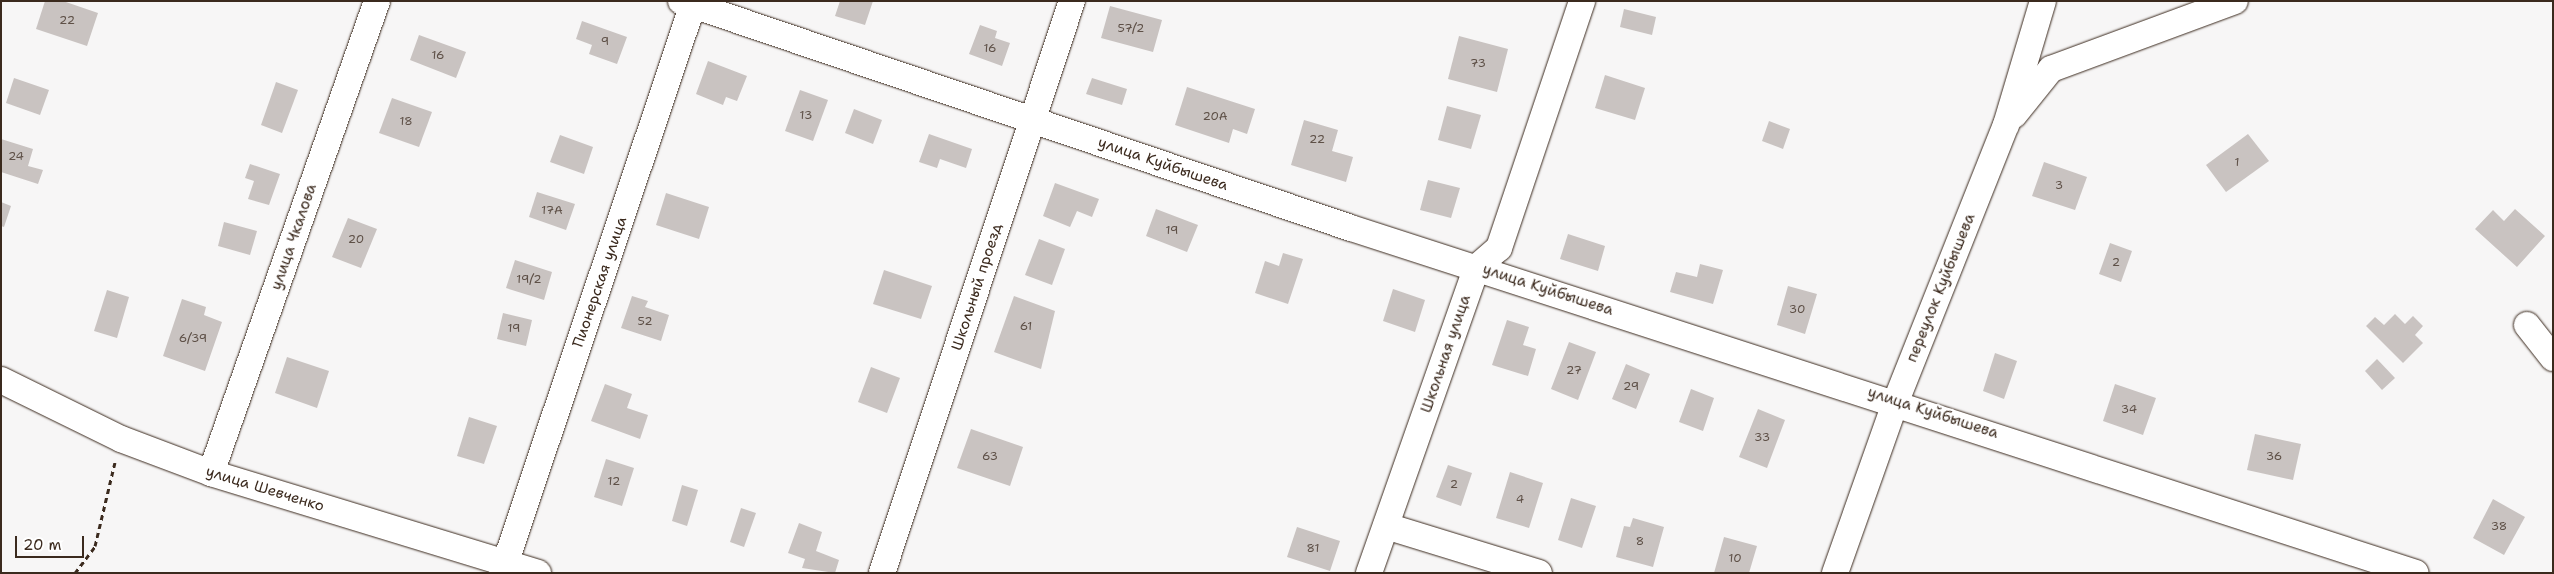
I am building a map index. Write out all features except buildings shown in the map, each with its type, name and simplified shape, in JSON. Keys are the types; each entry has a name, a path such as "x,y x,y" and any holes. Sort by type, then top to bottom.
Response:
{"street":[{"name":"улица Чкалова","path":"211,473 377,1"},
{"name":"Школьный проезд","path":"882,573 1072,1"},
{"name":"Школьная улица","path":"1369,573 1477,267 1499,248 1582,1"},
{"name":"переулок Куйбышева","path":"1835,573 1896,401 2006,125 2043,1"},
{"path":"2006,125 2051,69 2235,1"},
{"name":"улица Куйбышева","path":"689,2 1033,120 1477,267 1896,401 2416,573"},
{"name":"Пионерская улица","path":"504,568 689,2"},
{"path":"2527,325 2553,358"},
{"name":"улица Шевченко","path":"1,380 121,439 211,473 504,568 538,573"},
{"path":"1386,526 1539,573"}],"path":[{"path":"75,573 95,546 121,439"}]}
